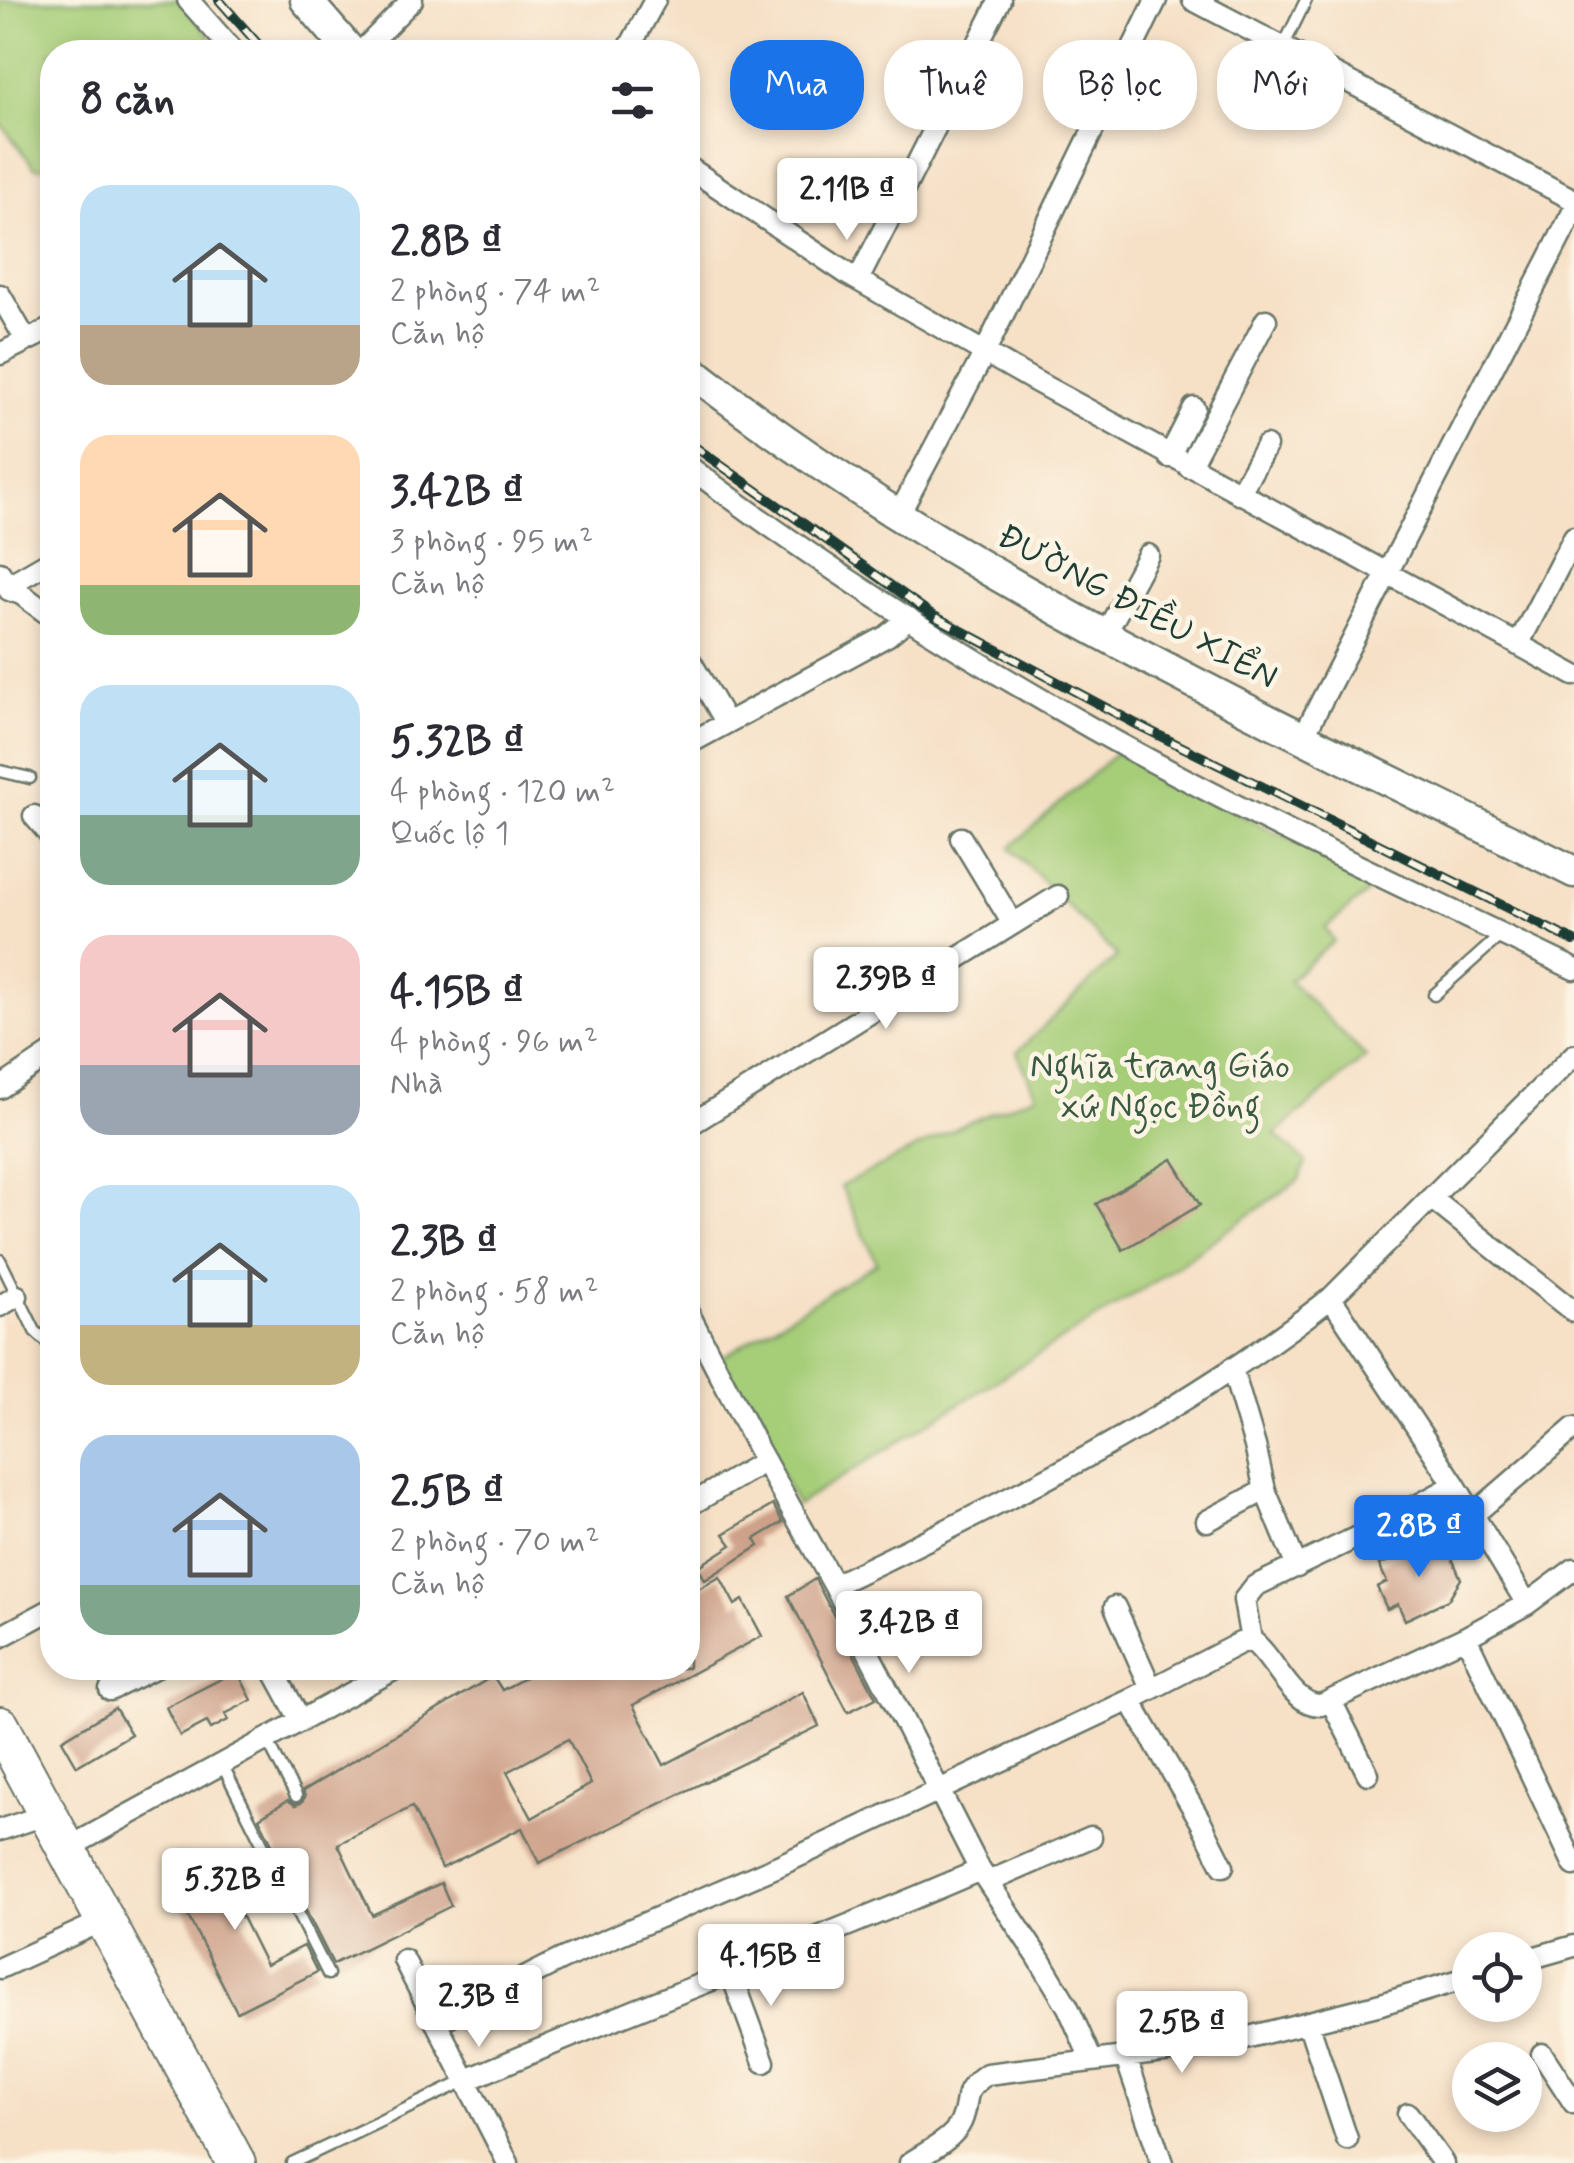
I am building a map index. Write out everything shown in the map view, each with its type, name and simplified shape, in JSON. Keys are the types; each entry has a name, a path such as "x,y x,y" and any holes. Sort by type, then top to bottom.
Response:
{"highway":[{"path":"0,1726 236,2163"}],"street":[{"path":"188,0 223,40"},
{"path":"306,0 341,40"},
{"path":"373,40 412,0"},
{"path":"633,40 655,0"},
{"path":"858,280 1000,0"},
{"path":"897,518 985,352 1156,0"},
{"path":"1192,0 1268,40"},
{"path":"1344,80 1574,200"},
{"path":"700,175 858,280 1169,457 1574,675"},
{"path":"1303,737 1574,210"},
{"path":"0,295 26,340"},
{"path":"1189,467 1266,320"},
{"path":"0,354 40,334"},
{"name":"ĐƯỜNG ĐIỀU XIỂN","path":"700,377 897,518 1105,635 1574,872"},
{"path":"1169,457 1194,408"},
{"path":"1239,494 1266,446"},
{"path":"700,475 822,563 1095,730 1574,969"},
{"path":"1518,645 1574,537"},
{"path":"1105,635 1148,555"},
{"path":"4,587 40,567"},
{"path":"4,587 40,607"},
{"path":"700,737 887,636 909,618"},
{"path":"700,678 726,722"},
{"path":"34,816 40,823"},
{"path":"961,838 1013,924"},
{"path":"700,1119 1058,896"},
{"path":"834,1585 990,1510 1288,1332 1331,1298 1574,1055"},
{"path":"0,1088 40,1061"},
{"path":"1431,1198 1574,1312"},
{"path":"1331,1298 1455,1484 1526,1604"},
{"path":"700,1335 984,1876 1058,1990 1092,2059"},
{"path":"1232,1368 1264,1490 1298,1567"},
{"path":"1473,1515 1574,1428"},
{"path":"700,1499 765,1461"},
{"path":"1455,1484 1248,1592 1244,1612 1251,1640 1274,1662 1294,1694 1312,1706 1332,1701 1466,1637 1526,1604 1574,1569"},
{"path":"1207,1520 1264,1490"},
{"path":"1116,1607 1151,1688"},
{"path":"0,1637 40,1616"},
{"path":"1466,1637 1574,1865"},
{"path":"436,2023 562,1959 778,1866 1251,1640"},
{"path":"110,1690 130,1680"},
{"path":"278,1680 300,1721"},
{"path":"68,1848 375,1680"},
{"path":"1130,1700 1223,1866"},
{"path":"1332,1701 1368,1774"},
{"path":"0,1830 48,1814"},
{"path":"466,2080 594,2026 1091,1836"},
{"path":"0,1968 106,1919"},
{"path":"1542,1955 1574,1946"},
{"path":"404,1960 508,2163"},
{"path":"732,1973 764,2062"},
{"path":"910,2163 954,2132 963,2119 963,2104 970,2086 986,2074 1212,2046 1452,1982"},
{"path":"1308,2022 1347,2139"},
{"path":"1542,2054 1574,2103"},
{"path":"1126,2058 1162,2163"},
{"path":"1408,2114 1443,2163"}],"lane":[{"path":"1287,40 1306,0"},
{"path":"0,772 30,778"},
{"path":"1434,996 1502,934"},
{"path":"0,1260 9,1301 40,1336"},
{"path":"267,1740 296,1796"},
{"path":"222,1764 328,1974"},
{"path":"292,2163 466,2080"}],"green space":[{"path":"0,0 179,0 214,40 40,40 40,167 35,168 0,123"},
{"name":"Nghĩa trang Giáo xứ Ngọc Đồng","path":"1117,752 1378,884 1325,928 1334,941 1289,980 1366,1057 1275,1134 1306,1163 1299,1180 1151,1284 797,1505 719,1359 877,1263 841,1186 969,1122 1036,1095 1017,1052 1117,956 1010,848"}],"building":[{"path":"1172,1159 1200,1205 1123,1250 1096,1204"},
{"path":"773,1505 783,1522 755,1539 759,1546 705,1580 700,1566 732,1545 724,1534"},
{"path":"1421,1545 1448,1549 1461,1579 1448,1600 1405,1620 1398,1604 1387,1609 1377,1587 1387,1582 1379,1565"},
{"path":"720,1577 735,1605 743,1600 762,1636 700,1669 700,1588"},
{"path":"815,1579 876,1698 848,1712 788,1596"},
{"path":"219,1680 242,1680 252,1700 225,1714 228,1720 211,1729 207,1722 180,1736 166,1707"},
{"path":"486,1680 496,1680 502,1690 521,1680 680,1680 633,1705 664,1765 803,1692 819,1726 539,1863 522,1828 442,1868 412,1807 338,1844 372,1915 441,1883 451,1906 333,1964 259,1818 288,1800 295,1805 301,1803 303,1791","holes":["568,1739 591,1784 532,1818 507,1772"]},
{"path":"115,1708 131,1734 77,1766 62,1740"},
{"path":"257,1852 269,1876 231,1895 266,1965 304,1946 317,1972 237,2012 167,1875 194,1861 203,1879"}],"railway":[{"path":"219,0 254,40"},
{"path":"700,450 934,616 1138,725 1574,941"}]}
